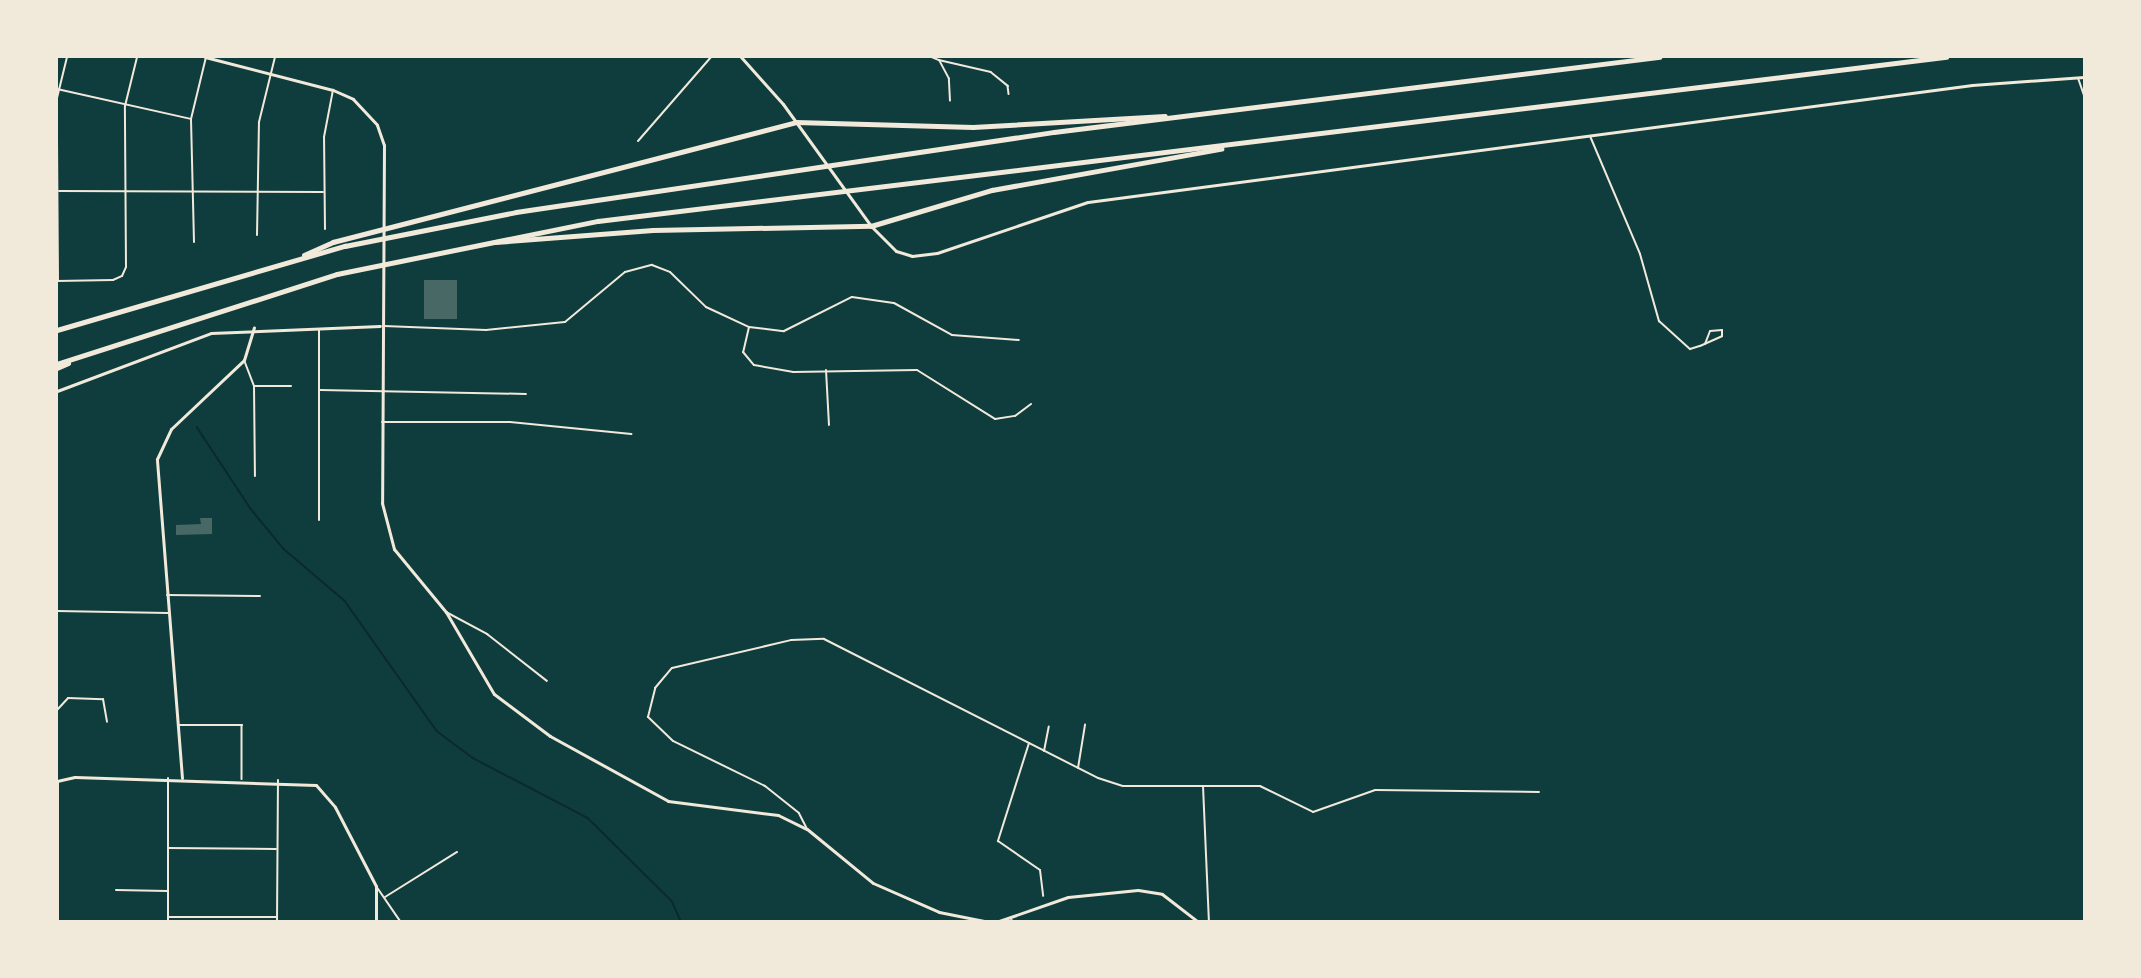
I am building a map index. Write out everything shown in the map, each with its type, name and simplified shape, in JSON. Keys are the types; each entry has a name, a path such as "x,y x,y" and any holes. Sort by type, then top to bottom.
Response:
{"highway":[{"path":"57,330 290,261 505,214 842,163 1206,113 1659,57"},
{"path":"57,366 103,347 310,282 477,243 598,221 1946,57"},
{"path":"290,261 333,242 796,122 1001,127 1206,113"},
{"path":"477,243 653,230 871,226 992,190 1244,144"}],"street":[{"path":"57,98 67,57"},
{"path":"57,138 58,280 122,276 125,106 137,57"},
{"path":"194,242 191,119 205,57 333,90 370,113 384,145 381,326 382,503 402,561 446,612 495,694 550,736 668,801 778,815 807,829 873,883 939,912 984,921"},
{"path":"257,235 259,122 275,57"},
{"path":"638,141 711,57"},
{"path":"741,57 796,122 871,226 896,251 924,256 1064,206 1972,85 2084,77"},
{"path":"2077,76 2084,95"},
{"path":"58,89 125,106 191,119"},
{"path":"325,229 324,136 333,90"},
{"path":"1590,136 1640,254 1659,321 1685,348 1705,344 1722,336 1722,330 1710,331 1705,344"},
{"path":"59,191 259,189 323,192"},
{"path":"57,391 211,333 254,328 381,326 486,330 565,322 625,272 652,265 670,272 706,307 749,327 784,331 852,297 894,303 952,335 1019,340"},
{"path":"749,327 744,352 754,365 793,372 917,370 995,419 1015,416 1031,404"},
{"path":"182,778 157,459 161,443 244,360 254,328"},
{"path":"318,328 319,520"},
{"path":"244,360 254,386 255,476"},
{"path":"826,370 830,425"},
{"path":"254,386 291,386"},
{"path":"320,390 526,394"},
{"path":"382,422 510,422 631,434"},
{"path":"167,595 260,596"},
{"path":"57,611 169,613"},
{"path":"446,612 487,634 547,681"},
{"path":"807,829 799,813 765,786 673,741 648,717 655,688 672,668 791,640 824,639 1078,768 1123,786 1274,789 1313,812 1375,790 1539,792"},
{"path":"57,710 68,698 103,699 106,722"},
{"path":"1078,768 1085,725"},
{"path":"1044,751 1049,726"},
{"path":"1029,743 998,841 1040,870 1043,896"},
{"path":"168,778 168,919 277,917"},
{"path":"58,921 58,781 168,778 307,782 322,790 376,886 400,921"},
{"path":"277,921 278,780"},
{"path":"1203,786 1209,921"},
{"path":"168,848 277,849"},
{"path":"385,897 457,852"},
{"path":"376,886 376,921"},
{"path":"116,890 167,891"},
{"path":"999,921 1012,921 1068,897 1138,890 1162,894 1197,921"}],"lane":[{"path":"178,725 242,725 243,779"}],"path":[{"path":"932,57 991,72 1008,86 1009,94"},
{"path":"939,60 949,79 950,101"}],"building":[{"path":"424,280 457,280 457,319 424,319"},
{"path":"200,518 212,518 212,534 176,535 176,525 201,524"}],"waterway":[{"path":"197,427 251,509 284,549 345,601 437,731 473,758 588,818 672,901 681,921"}]}
